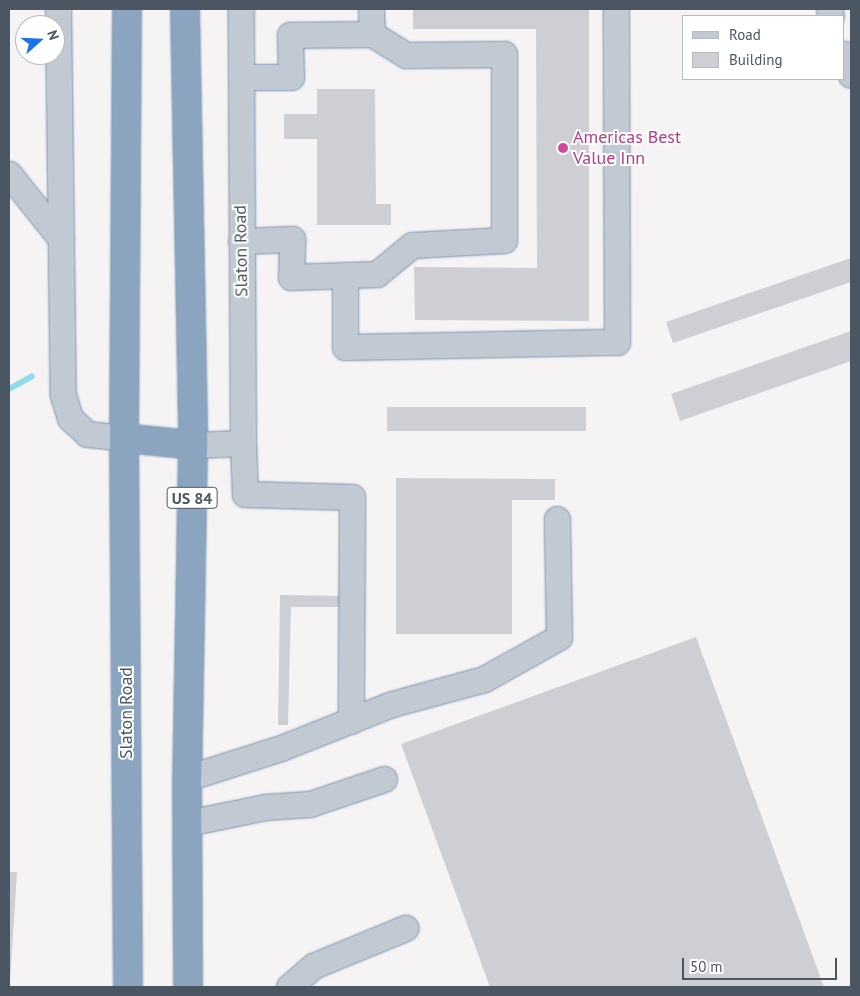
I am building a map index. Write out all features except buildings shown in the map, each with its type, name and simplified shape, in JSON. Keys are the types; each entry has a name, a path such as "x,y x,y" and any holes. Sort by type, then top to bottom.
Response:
{"highway":[{"path":"108,9 125,206"},
{"name":"Slaton Road","path":"126,9 124,438 128,987"},
{"name":"US 84","path":"185,9 193,445 187,778 188,987"},
{"path":"124,438 193,445"}],"street":[{"path":"58,9 62,395 70,418 87,434 124,438"},
{"name":"Slaton Road","path":"241,9 241,241 245,494 352,497 351,720"},
{"path":"371,9 372,34"},
{"path":"345,276 345,347 617,342 616,9"},
{"path":"240,77 291,77 290,35 372,34 406,55 504,54 504,240 412,245 377,274 291,277 292,239 241,241"},
{"path":"845,57 851,75"},
{"path":"9,174 61,238"},
{"path":"193,445 243,443"},
{"path":"187,778 281,748 392,704 484,679 559,637 557,519"},
{"path":"187,823 265,807 310,804 384,779"},
{"path":"289,987 313,966 405,928"}],"waterway":[{"path":"9,389 32,376"}],"place":[{"name":"Americas Best Value Inn","path":"563,148"}]}
